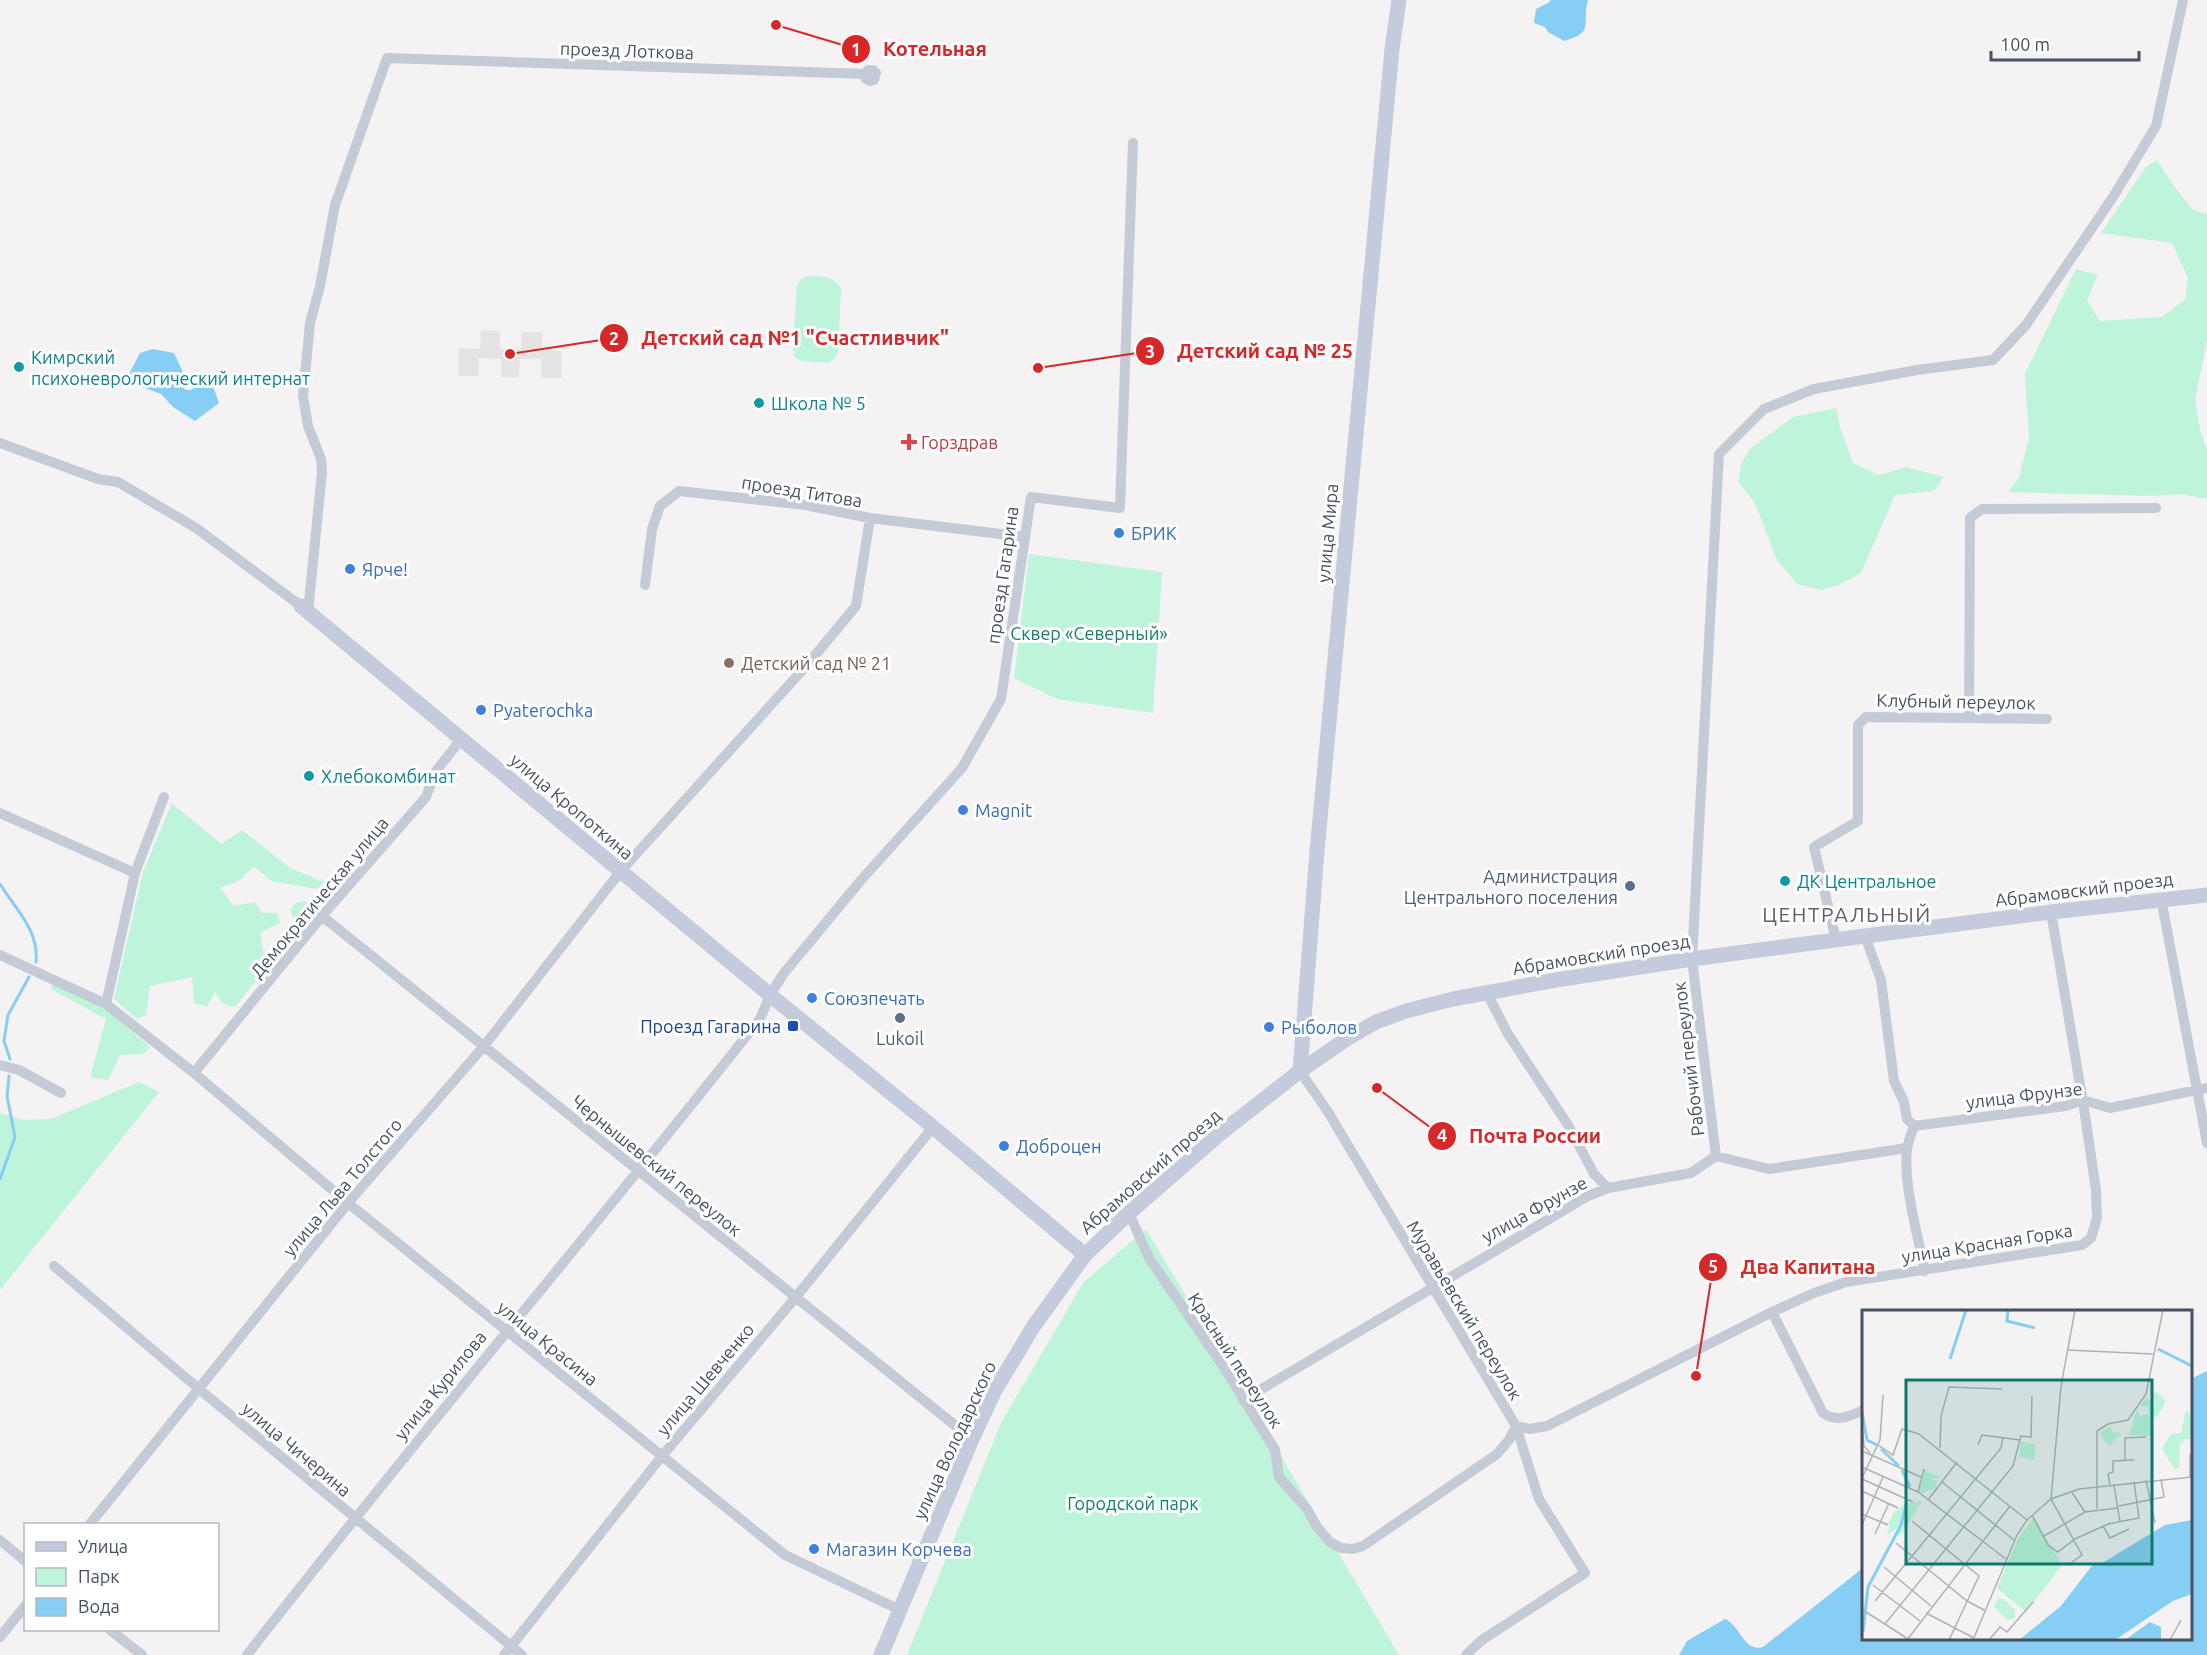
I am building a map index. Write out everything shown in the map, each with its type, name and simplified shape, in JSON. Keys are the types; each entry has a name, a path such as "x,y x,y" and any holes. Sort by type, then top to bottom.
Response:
{"street":[{"name":"улица Мира","path":"1300,1071 1322,805 1392,49 1399,0"},
{"name":"Рабочий переулок","path":"1716,1156 1692,959 1719,454 1764,409 1814,389 1917,370 1993,360 2026,325 2113,197 2156,126 2183,0"},
{"name":"проезд Лоткова","path":"305,609 322,472 321,459 308,426 303,396 310,323 320,286 335,205 387,58 865,74"},
{"name":"проезд Гагарина","path":"770,995 784,973 862,879 963,768 1001,699 1031,497 1120,508 1133,143"},
{"name":"улица Кропоткина","path":"0,443 98,479 118,482 196,528 305,609 1085,1255"},
{"name":"проезд Титова","path":"645,585 652,529 660,506 679,491 806,505 870,518 1025,537"},
{"path":"1969,718 1970,518 1982,509 2156,508"},
{"name":"улица Льва Толстого","path":"91,1523 348,1203 483,1046 620,872 803,670 856,606 870,518"},
{"name":"Клубный переулок","path":"1836,940 1814,847 1857,821 1858,725 1866,717 2048,719"},
{"name":"Демократическая улица","path":"194,1074 322,916 426,797 436,771 462,738"},
{"path":"106,1004 135,873 164,797"},
{"path":"0,813 135,873"},
{"name":"Абрамовский проезд","path":"1085,1255 1205,1146 1300,1071 1347,1038 1376,1022 1406,1011 1487,993 1692,959 2050,912 2207,894"},
{"path":"2161,898 2201,1088 2207,1143"},
{"path":"2050,912 2083,1100"},
{"name":"Чернышевский переулок","path":"322,916 972,1438"},
{"path":"1865,936 1881,980 1894,1081 1904,1102 1907,1119 1914,1126 1907,1148 1911,1201 1925,1271"},
{"name":"улица Красина","path":"0,955 106,1004 194,1074 348,1203 785,1555 900,1610"},
{"path":"1487,993 1508,1034 1568,1125 1594,1174 1608,1188"},
{"name":"улица Курилова","path":"247,1655 354,1518 639,1172 760,1019 770,995"},
{"path":"0,1065 19,1070 62,1092"},
{"name":"Муравьевский переулок","path":"1300,1071 1328,1112 1516,1426 1539,1499 1585,1573 1482,1640 1466,1655"},
{"name":"улица Фрунзе","path":"1914,1126 2055,1107 2083,1100 2110,1108 2201,1088"},
{"name":"улица Красная Горка","path":"1516,1426 1530,1429 1547,1426 1772,1312 1814,1293 1846,1282 2082,1245 2091,1238 2097,1218 2096,1191 2083,1100"},
{"name":"улица Шевченко","path":"508,1650 662,1456 796,1297 933,1127"},
{"path":"1716,1156 1769,1169 1907,1148"},
{"name":"улица Фрунзе","path":"1243,1400 1588,1196 1608,1188 1691,1173 1716,1156"},
{"name":"Красный переулок","path":"1129,1213 1149,1258 1225,1369 1275,1450 1279,1477 1307,1509 1317,1527 1330,1542 1341,1548 1353,1549 1393,1527 1497,1454 1509,1440 1516,1426"},
{"name":"улица Володарского","path":"882,1655 972,1438 994,1392 1033,1327 1085,1255"},
{"name":"улица Чичерина","path":"54,1266 508,1650 522,1655"},
{"path":"1772,1312 1823,1413 1830,1418 1837,1419 1862,1410"},
{"path":"0,1540 24,1560"},
{"path":"0,1637 24,1607"},
{"path":"112,1631 142,1655"}],"shaded area":[{"path":"481,330 500,331 500,349 521,349 522,332 542,332 542,350 562,351 561,378 541,378 541,359 520,359 519,378 501,377 501,359 479,358 478,376 458,376 459,348 480,349"}],"green space":[{"path":"2157,160 2193,210 2207,214 2207,340 2195,400 2200,430 2207,450 2207,499 2181,494 2153,496 2008,492 2019,478 2029,437 2025,374 2076,269 2098,275 2087,300 2100,321 2162,317 2185,300 2188,278 2172,243 2101,233 2146,167"},
{"path":"808,276 831,279 841,289 838,351 835,358 828,363 802,361 795,357 793,350 797,286 801,279"},
{"path":"1836,408 1853,463 1879,475 1906,467 1944,477 1934,491 1895,495 1861,573 1838,585 1822,590 1797,584 1777,560 1755,503 1738,482 1742,462 1750,449 1793,417"},
{"name":"Сквер «Северный»","path":"1029,554 1162,572 1153,713 1057,699 1014,678"},
{"path":"172,803 221,844 242,830 290,868 324,882 317,889 271,881 254,866 240,880 220,888 234,906 255,902 262,913 277,913 280,923 260,933 266,968 235,1007 223,1004 215,992 207,1007 194,1003 192,977 150,986 146,1015 137,1019 114,999 143,872"},
{"path":"306,901 315,911 308,920 297,925 290,910 296,903"},
{"path":"54,982 108,1010 150,1047 143,1054 120,1055 108,1080 90,1077 106,1019 51,989"},
{"path":"139,1082 159,1092 0,1290 0,1113 24,1120 51,1119"},
{"name":"Городской парк","path":"1146,1229 1399,1655 907,1655 1001,1423 1083,1283"}],"water":[{"path":"1551,0 1588,0 1585,26 1580,34 1564,41 1548,32 1545,27 1534,23 1536,9"},
{"path":"153,349 174,353 182,370 182,383 185,390 191,390 203,382 214,389 219,403 195,421 173,407 161,394 134,384 129,374 140,353"},
{"path":"2207,1371 2207,1655 1679,1655 1687,1641 1725,1619 1751,1646 1763,1647 1862,1569 1862,1640 2192,1640 2192,1378"}],"waterway":[{"path":"0,884 30,930 34,940 36,962"},
{"path":"10,1059 4,1041 8,1015 29,977"},
{"path":"0,1179 15,1137 7,1096 9,1076"}],"place":[{"name":"Котельная","path":"776,25"},
{"name":"Детский сад №1 \"Счастливчик\"","path":"510,354"},
{"name":"Кимрский психоневрологический интернат","path":"19,367"},
{"name":"Детский сад № 25","path":"1038,368"},
{"name":"Школа № 5","path":"759,403"},
{"name":"Горздрав","path":"909,442"},
{"name":"БРИК","path":"1119,533"},
{"name":"Ярче!","path":"350,569"},
{"name":"Детский сад № 21","path":"729,663"},
{"name":"Pyaterochka","path":"481,710"},
{"name":"Хлебокомбинат","path":"309,776"},
{"name":"Magnit","path":"963,810"},
{"name":"ДК Центральное","path":"1785,881"},
{"name":"Администрация Центрального поселения","path":"1630,886"},
{"name":"Союзпечать","path":"812,998"},
{"name":"Lukoil","path":"900,1018"},
{"name":"Проезд Гагарина","path":"793,1026"},
{"name":"Рыболов","path":"1269,1027"},
{"name":"Почта России","path":"1377,1088"},
{"name":"Доброцен","path":"1004,1146"},
{"name":"Два Капитана","path":"1696,1376"},
{"name":"Магазин Корчева","path":"814,1549"}],"district":[{"name":"ЦЕНТРАЛЬНЫЙ","path":"1847,914"}]}
